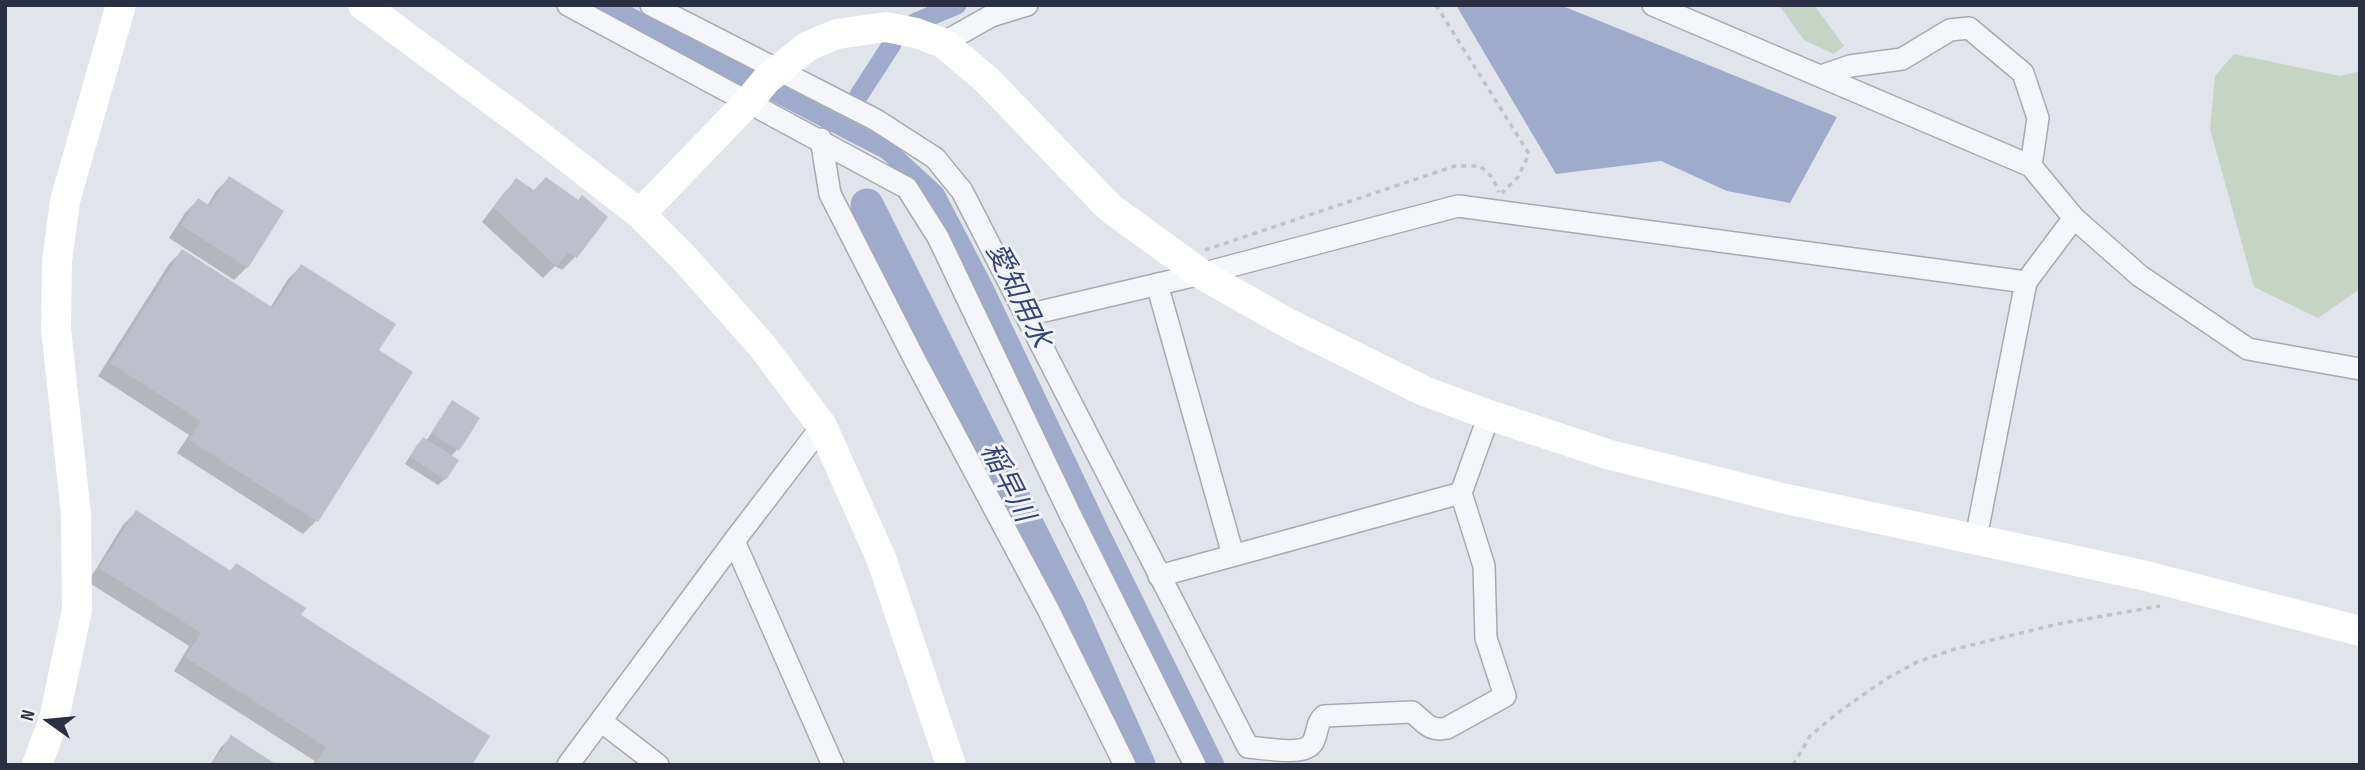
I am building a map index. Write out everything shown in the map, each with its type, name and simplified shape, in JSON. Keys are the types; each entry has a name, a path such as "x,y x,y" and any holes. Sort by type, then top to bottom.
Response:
{"street":[{"path":"37,765 54,719 77,610 76,514 56,329 57,261 65,201 121,5"},
{"path":"363,5 640,214 685,259 764,347 822,426 881,558 951,765"},
{"path":"568,5 821,139 907,188 932,228 1195,765"},
{"path":"652,5 771,74 876,120 935,158 962,191 1248,747 1296,751 1309,748 1319,720 1324,716 1412,712 1429,727 1437,730 1447,728 1505,696 1486,638 1484,566 1461,493 1489,415"},
{"path":"943,43 991,16 1027,5"},
{"path":"1653,5 2031,166 2074,218 2140,276 2248,349 2360,369"},
{"path":"640,214 748,102 771,74 808,46 837,34 886,27 916,33 943,43 987,80 1109,206 1191,266 1291,325 1424,391 1620,458 1782,498 2142,575 2360,631"},
{"path":"1821,76 1850,66 1902,59 1950,30 1969,28 2023,73 2038,118 2031,166"},
{"path":"821,139 830,194 1048,609 1125,765"},
{"path":"1027,315 1157,284 1191,266 1458,206 2026,282"},
{"path":"1976,538 2026,282 2074,218"},
{"path":"1157,284 1233,555"},
{"path":"568,765 822,426"},
{"path":"1159,576 1461,493"},
{"path":"734,541 833,765"},
{"path":"601,721 658,765"}],"path":[{"path":"1191,266 1455,166 1480,166 1492,177 1501,195 1518,177 1529,154 1436,5"},
{"path":"1793,765 1810,736 1840,711 1917,662 1955,649 2058,624 2166,604"}],"green space":[{"path":"1779,5 1814,5 1844,46 1834,54 1804,40"},
{"path":"2234,54 2340,76 2360,71 2360,289 2318,318 2254,287 2210,129 2215,76"}],"water":[{"path":"1456,5 1560,5 1837,117 1790,203 1727,191 1661,161 1556,174"}],"building":[{"path":"229,176 284,211 248,268 181,225 198,198 210,206"},
{"path":"546,177 578,200 582,195 608,217 577,258 567,252 557,267 494,208 516,178 534,190"},
{"path":"182,249 273,308 301,264 396,324 379,350 413,372 318,522 189,440 201,421 110,363"},
{"path":"452,400 480,418 459,451 431,433"},
{"path":"423,437 459,460 446,480 410,457"},
{"path":"136,510 231,571 236,563 306,608 301,615 490,736 472,765 315,765 326,747 185,657 201,633 99,568"},
{"path":"231,735 277,765 216,765 213,763"}],"waterway":[{"name":"愛知用水","path":"607,5 887,150 935,194 984,288 1215,765"},
{"path":"914,23 957,5"},
{"path":"859,95 892,44"},
{"name":"稲早川","path":"867,205 1069,608 1139,765"}]}
